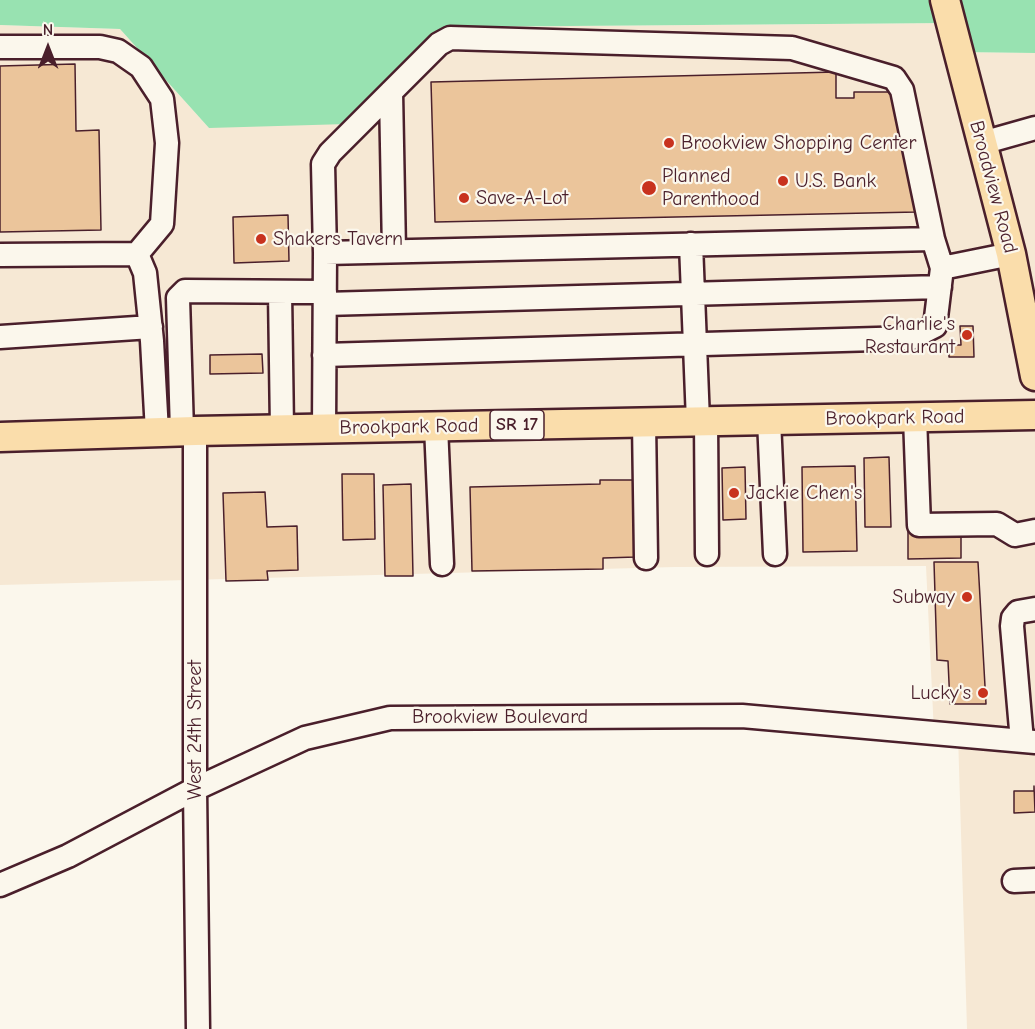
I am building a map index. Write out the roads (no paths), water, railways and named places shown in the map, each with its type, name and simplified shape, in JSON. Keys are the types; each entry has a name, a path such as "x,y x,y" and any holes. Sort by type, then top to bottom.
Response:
{"main road":[{"name":"Broadview Road","path":"948,12 1011,254 1035,376"},
{"name":"Brookpark Road","path":"0,437 178,431 1035,416"}],"street":[{"path":"324,355 911,338 935,326 941,278 902,90 894,78 792,48 450,38 439,44 330,153 323,164 324,429"},
{"path":"0,47 100,47 118,51 141,67 162,99 167,143 162,224 137,254 0,255"},
{"path":"391,92 394,251"},
{"path":"982,143 1035,128"},
{"path":"325,253 933,239"},
{"path":"691,244 695,344 702,421 707,554"},
{"path":"137,254 145,273 151,334 178,431"},
{"path":"178,431 178,298 185,291 280,292 325,298 693,294 941,278 1011,254"},
{"path":"280,292 282,429"},
{"path":"0,337 151,334"},
{"path":"915,417 920,525 997,524 1015,535 1035,531"},
{"path":"769,420 775,554"},
{"path":"644,422 646,558"},
{"path":"436,426 442,564"},
{"name":"West 24th Street","path":"178,431 195,789 198,1029"},
{"path":"1028,741 1012,626 1013,618 1018,612 1035,609"},
{"name":"Brookview Boulevard","path":"0,885 68,856 195,789 305,738 390,718 742,716 1028,741"}],"place":[{"name":"Brookview Shopping Center","path":"669,143"},
{"name":"U.S. Bank","path":"783,181"},
{"name":"Planned Parenthood","path":"649,188"},
{"name":"Save-A-Lot","path":"464,198"},
{"name":"Shakers Tavern","path":"261,239"},
{"name":"Charlie's Restaurant","path":"967,335"},
{"name":"Jackie Chen's","path":"734,493"},
{"name":"Subway","path":"967,597"},
{"name":"Lucky's","path":"983,693"}]}
